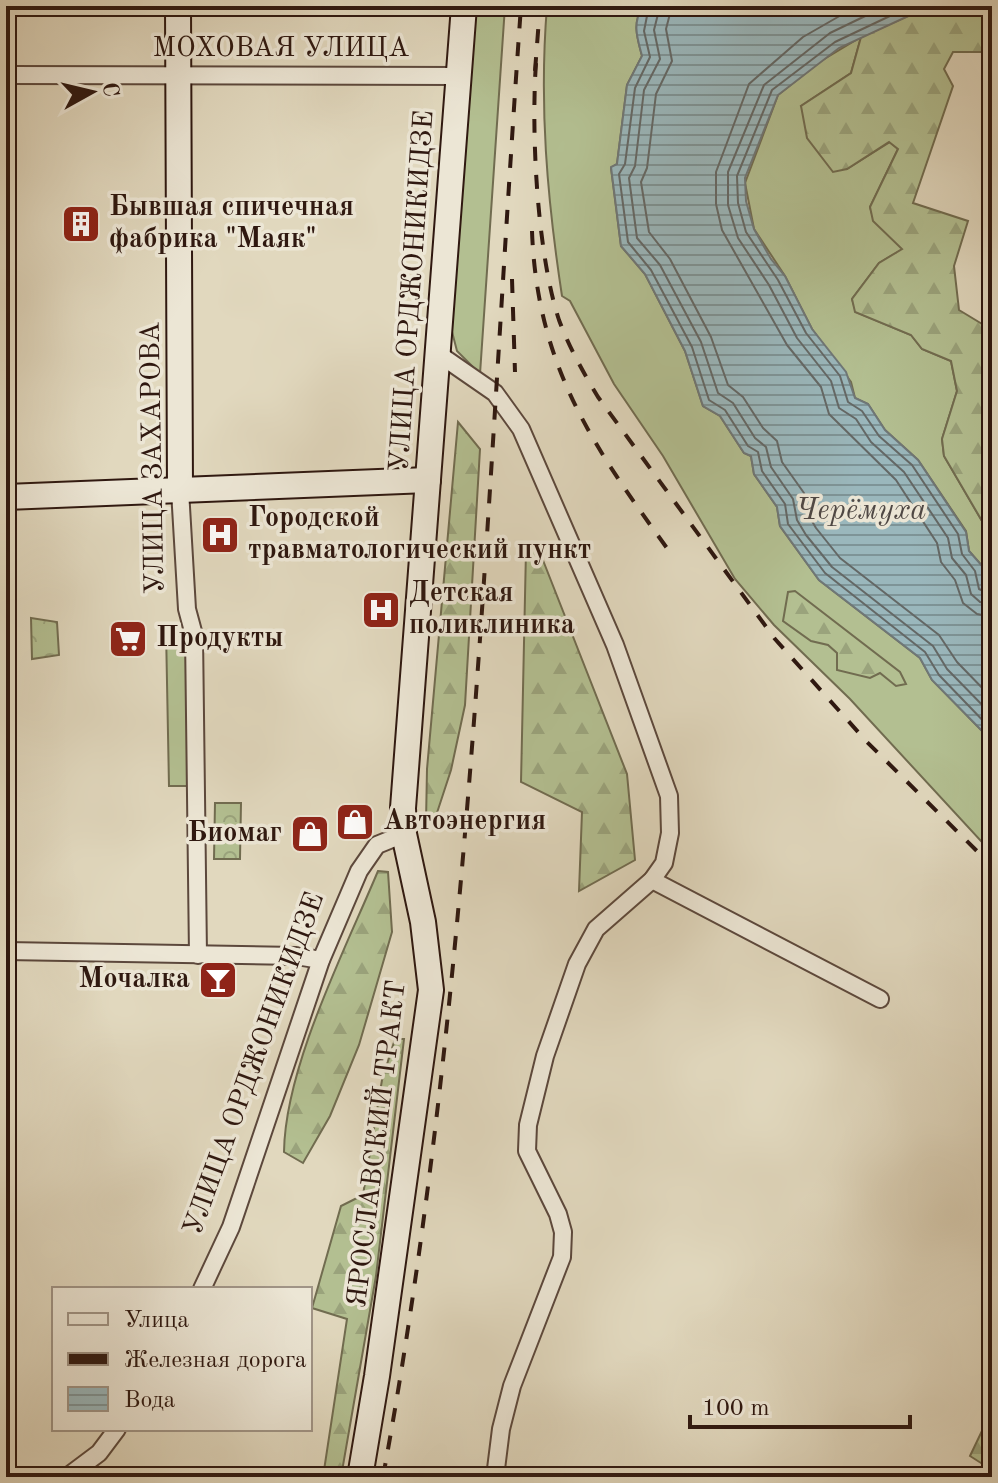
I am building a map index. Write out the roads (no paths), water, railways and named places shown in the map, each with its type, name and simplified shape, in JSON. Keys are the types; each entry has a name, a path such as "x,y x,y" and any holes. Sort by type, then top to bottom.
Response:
{"street":[{"name":"УЛИЦА ЗАХАРОВА","path":"178,6 180,490 187,609 194,635 198,955"},
{"name":"УЛИЦА ОРДЖОНИКИДЗЕ","path":"406,772 440,355 464,6"},
{"name":"МОХОВАЯ УЛИЦА","path":"6,75 460,76"},
{"path":"440,355 469,372 512,413 553,497 615,645 669,796 670,833 664,863 652,880 596,929 577,964 545,1056 528,1125 527,1151 558,1214 563,1232 562,1257 512,1386 501,1429 495,1477"},
{"path":"6,497 428,480"},
{"name":"ЯРОСЛАВСКИЙ ТРАКТ","path":"360,1477 431,990 423,922 404,834 406,772"},
{"name":"УЛИЦА ОРДЖОНИКИДЗЕ","path":"203,1287 236,1213 321,960 359,871 377,845 404,834"},
{"path":"652,880 880,999"},
{"path":"6,951 321,960"},
{"path":"67,1477 99,1453 116,1431"}],"water":[{"name":"Черёмуха","path":"643,6 930,6 839,48 778,95 745,178 746,201 754,229 785,276 812,329 846,372 855,398 868,404 885,430 918,460 966,532 969,551 983,567 986,584 992,589 992,741 932,680 920,658 819,580 780,526 777,507 754,474 751,456 744,453 720,416 703,406 685,351 645,274 621,246 611,167 617,164 627,85 642,56 637,24"}],"railway":[{"path":"383,1477 413,1295 457,928 521,6"},
{"path":"535,71 540,6"},
{"path":"536,63 535,157 545,261 559,320 587,378 775,639 867,742 992,866"},
{"path":"532,231 536,280 545,325 558,366 595,442 672,555"},
{"path":"512,279 515,372"}],"place":[{"name":"Бывшая спичечная фабрика \"Маяк\"","path":"81,224"},
{"name":"Городской травматологический пункт","path":"220,535"},
{"name":"Детская поликлиника","path":"381,610"},
{"name":"Продукты","path":"128,639"},
{"name":"Автоэнергия","path":"355,822"},
{"name":"Биомаг","path":"310,834"},
{"name":"Мочалка","path":"218,980"}]}
